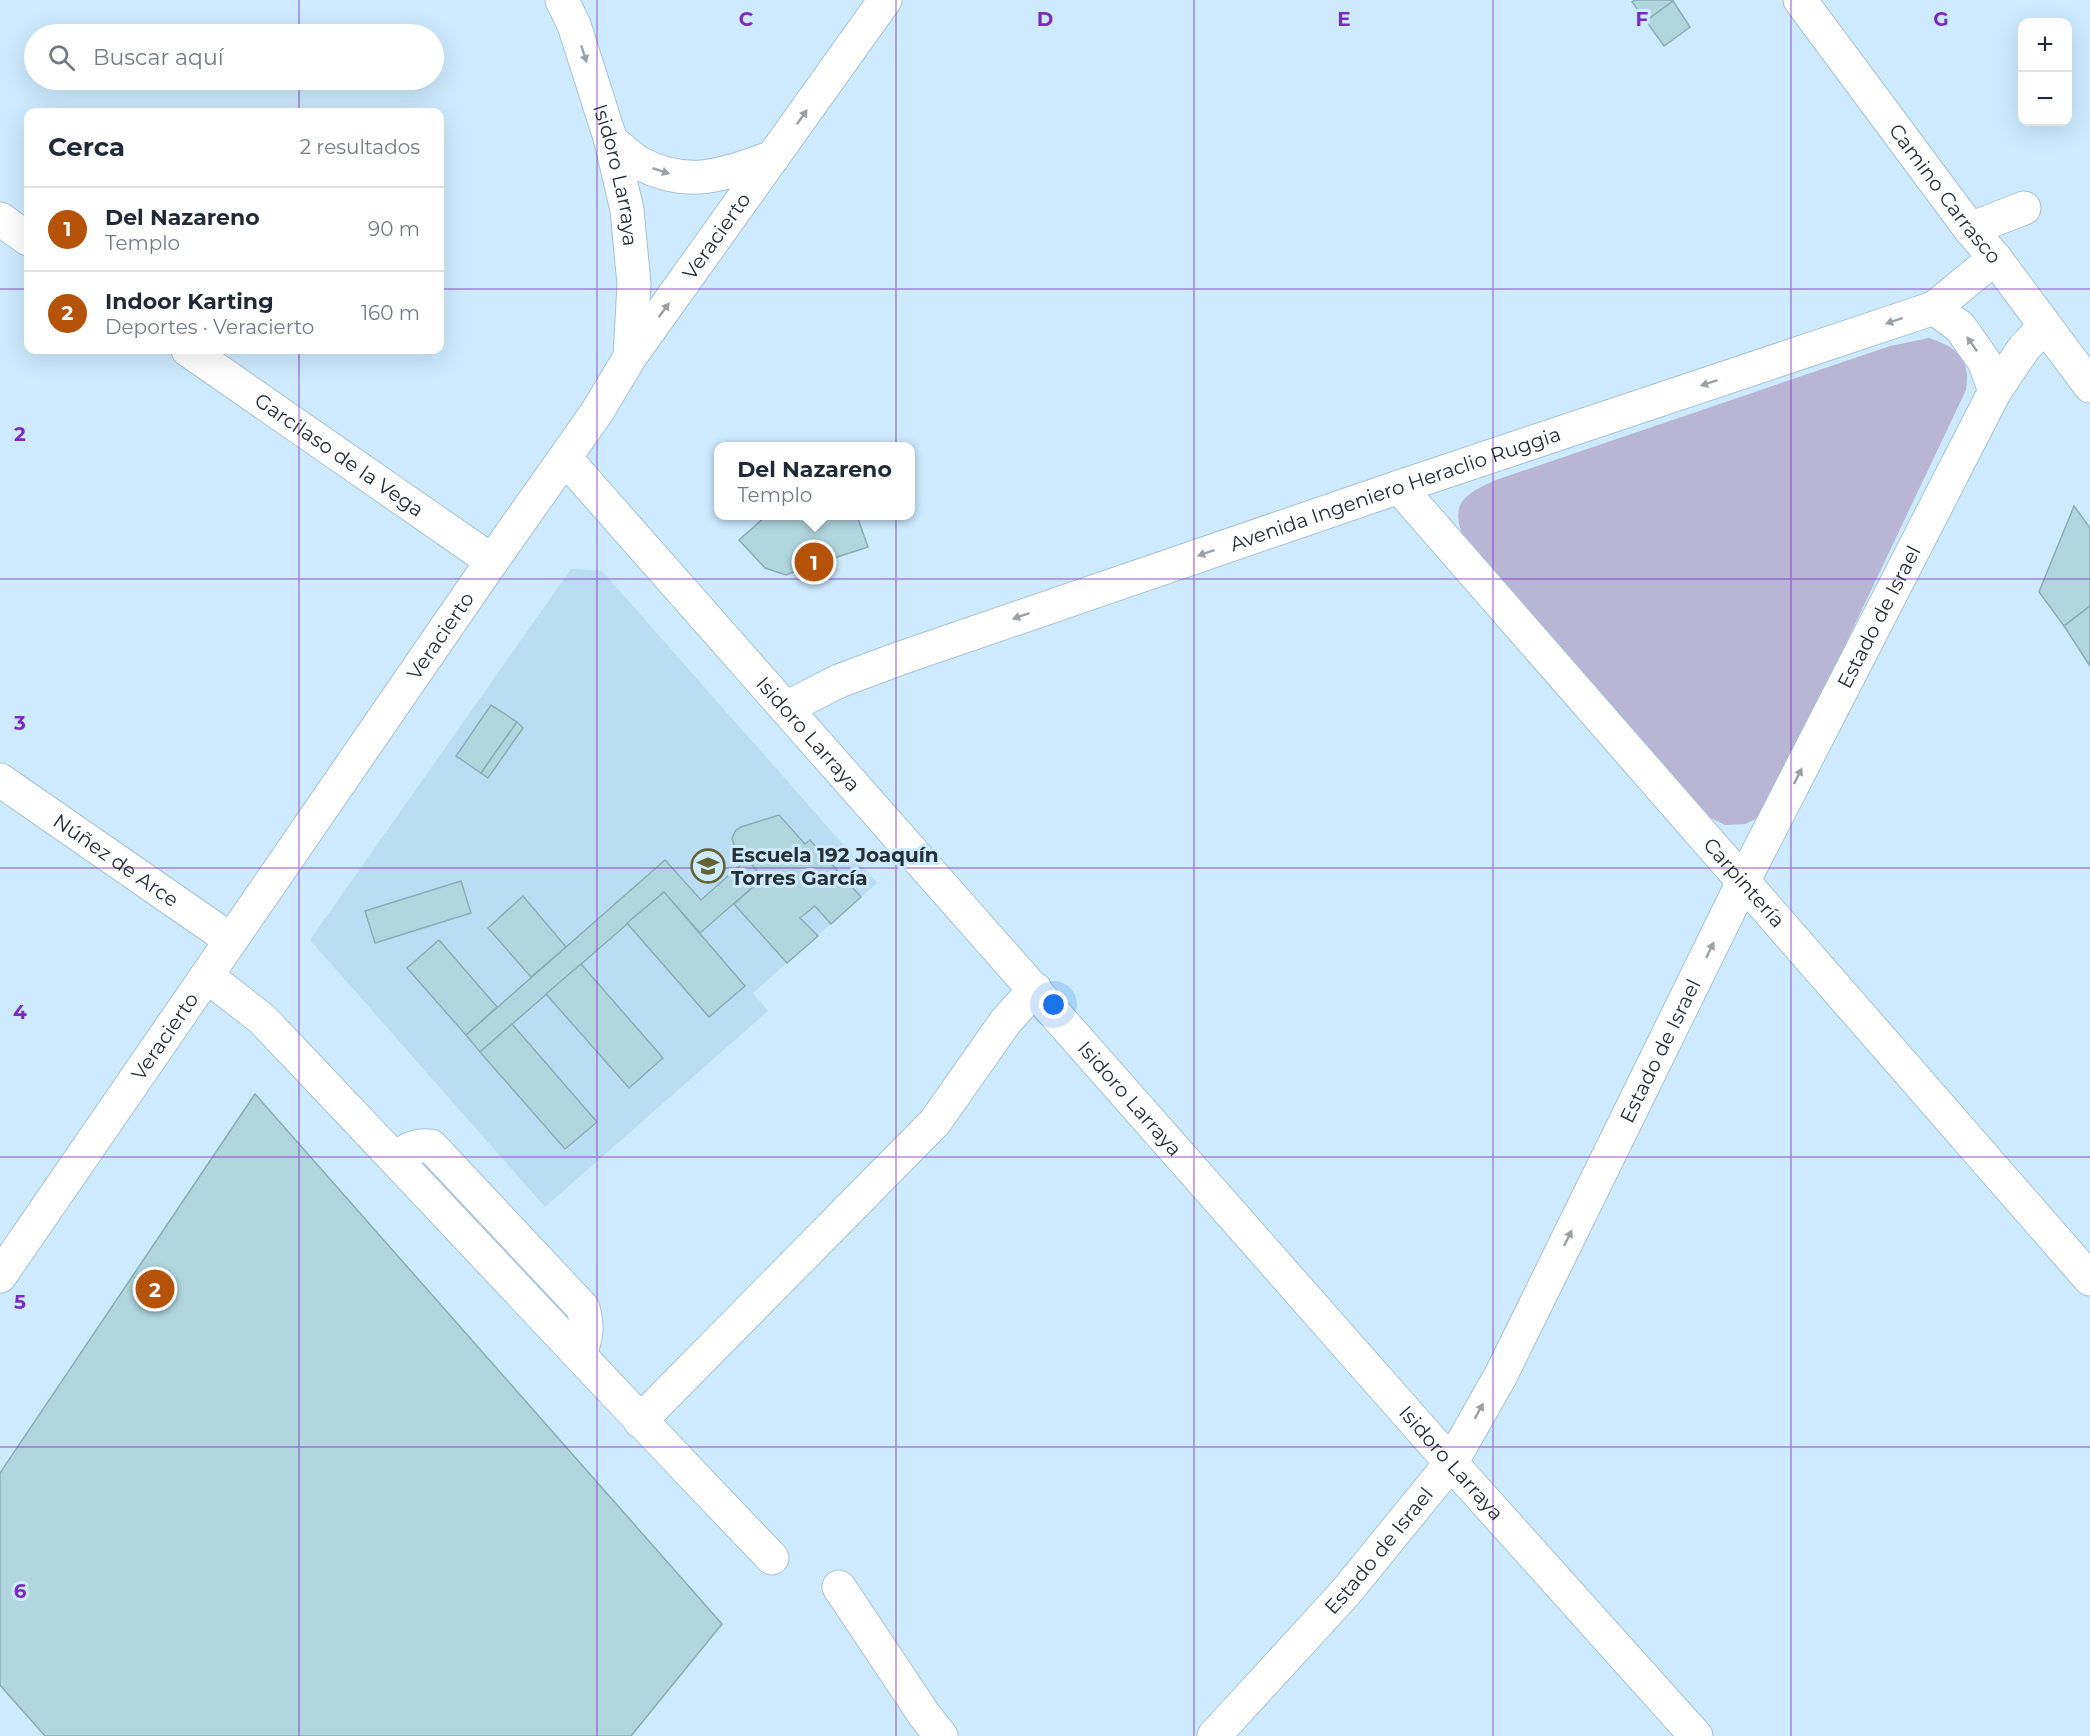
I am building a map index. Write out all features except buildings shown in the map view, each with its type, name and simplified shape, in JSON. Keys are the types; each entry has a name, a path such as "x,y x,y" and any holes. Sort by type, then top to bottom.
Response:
{"street":[{"name":"Isidoro Larraya","path":"562,0 574,25 611,141 627,210 634,285 630,357"},
{"name":"Veracierto","path":"0,1276 597,412 630,357 885,0"},
{"name":"Camino Carrasco","path":"1803,1 1970,229 1995,258 2090,386"},
{"path":"611,141 640,163 663,172 696,178 726,174 773,157"},
{"path":"1970,229 2024,208"},
{"path":"0,219 24,236"},
{"name":"Avenida Ingeniero Heraclio Ruggia","path":"786,708 839,681 898,659 1399,487 1934,308 1995,258"},
{"path":"1934,308 1960,327 1984,361 1995,391"},
{"name":"Estado de Israel","path":"1214,1736 1345,1593 1451,1463 1502,1375 1744,880 1995,391 2024,348 2045,326"},
{"name":"Garcilaso de la Vega","path":"194,354 492,561"},
{"name":"Isidoro Larraya","path":"565,458 1451,1463 1696,1736"},
{"name":"Carpintería","path":"1399,487 2090,1279"},
{"name":"Núñez de Arce","path":"0,780 231,940"},
{"path":"207,976 262,1019 395,1158 408,1149 421,1145 431,1146 583,1308 587,1324 580,1354 640,1421 772,1558"},
{"path":"640,1421 935,1122 1006,1021 1035,989"},
{"path":"839,1587 925,1716 941,1736"}],"shaded area":[{"path":"1929,338 1954,350 1960,356 1966,370 1966,390 1772,799 1761,817 1745,824 1725,825 1709,817 1698,807 1466,543 1458,519 1459,510 1462,503 1474,491 1496,480 1890,346"},
{"path":"571,569 602,571 877,883 753,993 768,1011 545,1207 310,940"}],"place":[{"name":"Del Nazareno","path":"814,562"},
{"name":"Escuela 192 Joaquín Torres García","path":"708,866"},
{"name":"Indoor Karting","path":"155,1289"}]}
